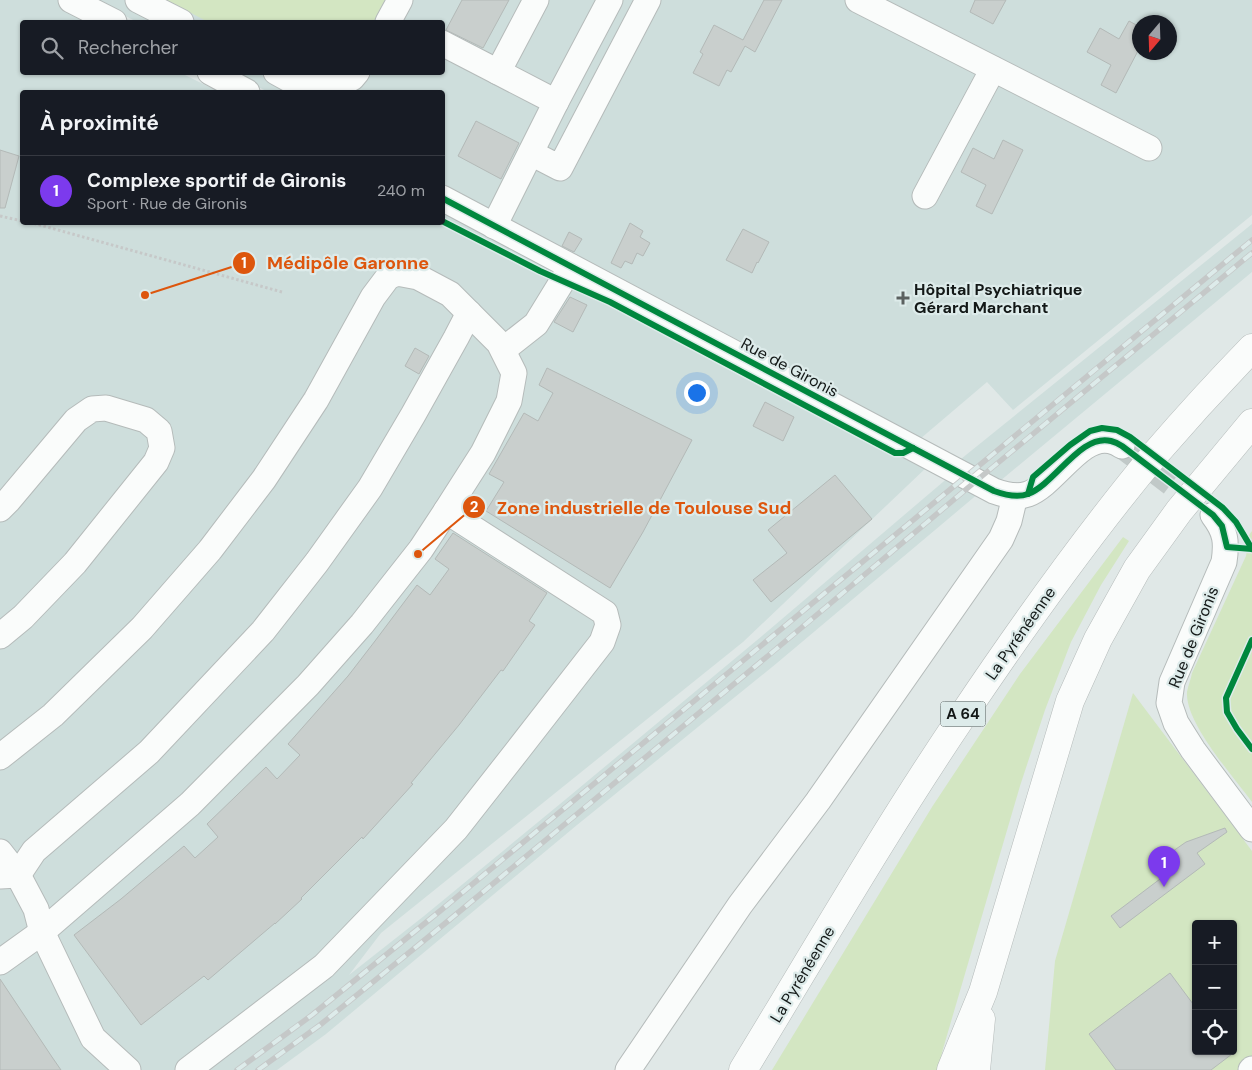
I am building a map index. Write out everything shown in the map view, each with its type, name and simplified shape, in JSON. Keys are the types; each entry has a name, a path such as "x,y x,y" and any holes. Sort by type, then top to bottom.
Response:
{"highway":[{"name":"La Pyrénéenne","path":"743,1070 886,833 960,718 1045,596 1156,454 1252,348"},
{"path":"951,1070 983,992 1070,701 1098,639 1137,569 1179,511 1252,424"},
{"path":"976,1070 983,992"}],"street":[{"path":"71,0 110,20"},
{"path":"138,0 177,20"},
{"path":"498,72 536,0"},
{"path":"494,226 610,0"},
{"path":"532,153 560,168 648,0"},
{"path":"858,0 1149,148"},
{"path":"445,45 556,102"},
{"path":"925,196 993,69"},
{"path":"216,75 243,90"},
{"path":"281,75 296,83 328,87 352,78 354,75"},
{"name":"Rue de Gironis","path":"445,200 994,491 1014,496"},
{"path":"503,350 536,324 570,267"},
{"path":"0,757 52,715 142,628 210,550 264,479 316,400 372,297 388,277 397,273 418,278 450,294 499,343 514,373 509,401 483,453 446,511 421,549 368,616 308,685 190,804 42,932 0,962"},
{"path":"9,876 34,851 149,752 264,631 370,488 469,313"},
{"path":"0,509 8,502 76,420 92,409 106,408 146,420 159,431 162,448 156,462 75,563 23,617 0,636"},
{"path":"628,1070 740,904 818,801 1001,539 1009,520 1014,496 1028,494 1040,488 1088,445 1099,441 1110,441 1122,446"},
{"path":"188,1070 324,966 456,829 602,642 608,626 605,613 446,511"},
{"name":"Rue de Gironis","path":"1213,515 1222,526 1226,547 1224,562 1172,682 1169,703 1176,724 1252,829"},
{"path":"0,852 9,876 36,909 42,932 93,1038 128,1070"}],"path":[{"path":"0,216 20,221"},
{"path":"40,225 282,292"}],"shaded area":[{"path":"0,0 59,0 93,20 20,20 20,75 185,75 215,90 20,90 20,225 445,225 445,212 928,466 743,642 381,933 349,975 424,916 762,636 950,476 961,459 1252,224 1252,272 1000,481 979,493 777,663 577,825 326,1034 277,1070 0,1070"},
{"name":"Hôpital Psychiatrique Gérard Marchant","path":"95,0 1252,0 1252,215 1013,410 987,382 920,439 445,186 445,90 264,90 235,75 445,75 445,20 133,20"}],"green space":[{"path":"167,0 390,0 379,20 204,20"},
{"path":"1252,531 1252,802 1202,734 1188,705 1187,692 1192,673 1246,556 1249,535"},
{"path":"1123,537 1129,541 1101,585 1071,642 1045,710 1020,786 938,1070 772,1070 932,807 1020,674"},
{"path":"1133,693 1252,851 1252,1070 1045,1070 1055,961"}],"building":[{"path":"462,0 509,0 483,48 446,30"},
{"path":"764,0 782,0 755,52 745,46 731,72 727,70 719,86 693,73 703,54 700,52 714,25 743,40"},
{"path":"975,0 1006,0 993,24 970,12"},
{"path":"1129,21 1132,23 1133,60 1116,93 1101,85 1111,65 1087,52 1100,28 1119,39"},
{"path":"476,121 519,143 501,179 458,156"},
{"path":"1003,140 1023,150 992,214 976,206 986,185 961,172 973,148 994,159"},
{"path":"0,150 19,156 5,208 0,208"},
{"path":"630,223 643,231 640,237 650,243 643,256 637,253 632,264 625,261 621,268 611,263"},
{"path":"743,229 769,242 752,273 726,260"},
{"path":"569,232 582,239 574,252 562,246"},
{"path":"570,297 587,305 573,332 554,322"},
{"path":"415,348 429,356 419,374 405,366"},
{"path":"547,368 692,440 643,532 610,588 486,511 504,482 489,474 524,413 538,421 553,393 539,385"},
{"path":"765,402 794,417 783,441 753,426"},
{"path":"835,475 872,519 771,602 753,580 787,553 768,530"},
{"path":"453,533 547,593 529,621 535,625 503,671 501,670 411,783 413,784 363,839 362,837 275,924 208,980 204,976 141,1025 74,935 121,899 184,846 195,858 218,837 207,824 266,767 277,779 300,755 288,744 348,676 417,585 430,595 449,569 435,559"},
{"path":"1225,828 1227,832 1197,853 1205,864 1120,928 1111,916 1164,876 1158,868 1166,856 1186,842"},
{"path":"1170,973 1192,1003 1192,1055 1231,1055 1211,1070 1116,1070 1089,1034"},
{"path":"0,979 52,1057 61,1070 0,1070"}],"tunnel":[{"path":"1122,446 1213,515"}],"railway":[{"path":"237,1070 312,1015 440,911 1252,240"},
{"path":"258,1070 320,1025 448,921 1252,253"}],"cycle path":[{"path":"445,200 994,491 1011,496 1028,494 1038,489 1089,444 1111,441 1122,446 1213,515 1222,526 1227,547 1252,549"},
{"path":"445,223 540,271 610,302 895,453 903,453 913,448"},
{"path":"1028,494 1033,477 1070,445 1090,431 1102,428 1117,430 1130,437 1223,508 1236,522 1252,549"},
{"path":"1252,640 1226,698 1227,712 1252,749"}],"place":[{"name":"Médipôle Garonne","path":"145,295"},
{"name":"Hôpital Psychiatrique Gérard Marchant","path":"903,298"},
{"name":"Zone industrielle de Toulouse Sud","path":"418,554"},
{"name":"Complexe sportif de Gironis","path":"1164,887"}]}
